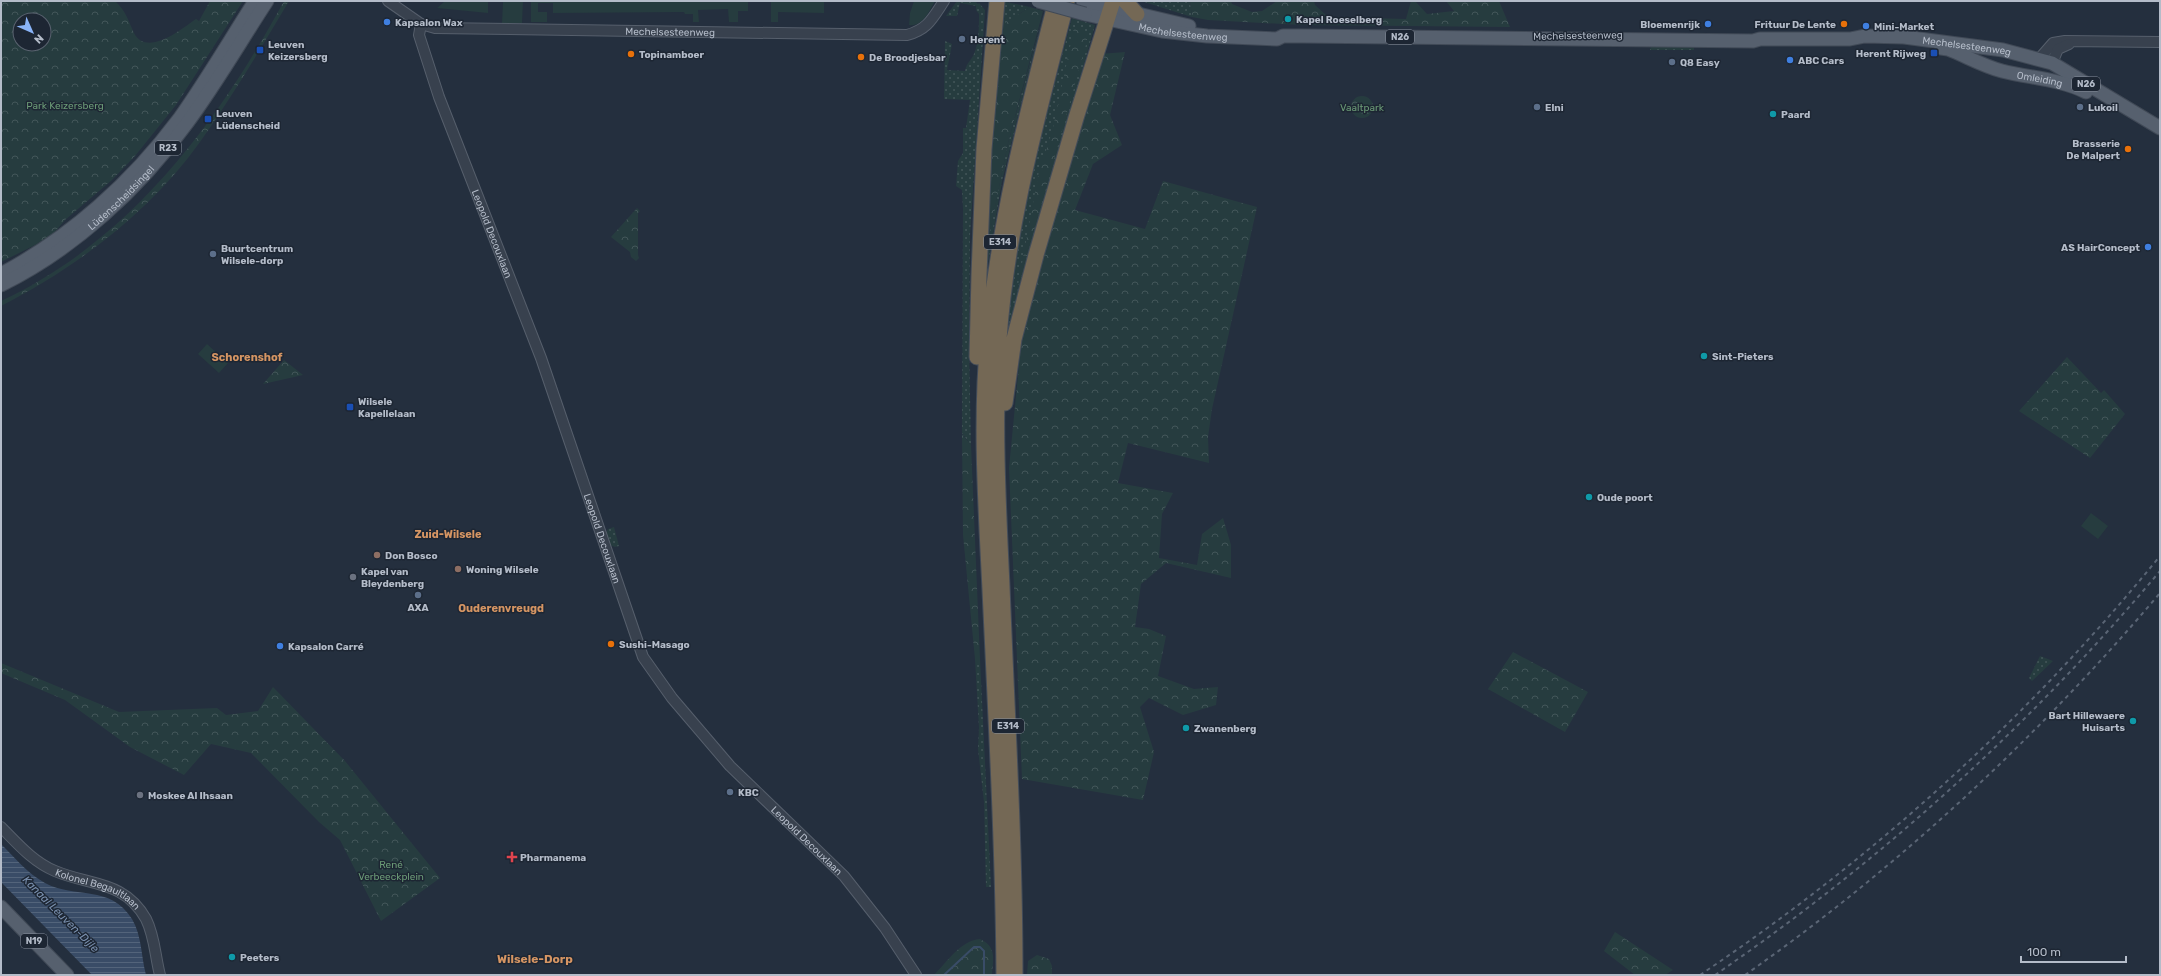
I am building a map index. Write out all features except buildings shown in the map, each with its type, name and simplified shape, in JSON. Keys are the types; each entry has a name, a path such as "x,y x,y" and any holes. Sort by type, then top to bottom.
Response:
{"highway":[{"name":"E314","path":"1004,975 999,794 985,488 984,412 987,340 997,255 1009,188 1056,1"},
{"name":"E314","path":"1015,975 1010,779 997,476 996,411 999,337 1010,252 1033,134 1067,1"},
{"path":"1125,1 1137,14"},
{"path":"985,488 980,471 978,313 984,149 993,5"},
{"path":"997,476 1003,466 1004,412 1014,339 1047,217 1110,9"}],"main road":[{"name":"Lüdenscheidsingel","path":"1,285 35,260 98,207 145,160 180,117 255,1"},
{"name":"Lüdenscheidsingel","path":"1,274 62,248 105,214 157,161 188,122 266,1"},
{"name":"N26","path":"1038,1 1085,6"},
{"name":"Mechelsesteenweg","path":"1085,6 1137,14 1152,23"},
{"name":"Mechelsesteenweg","path":"1110,9 1152,23 1217,30 1276,32 1283,36 1516,37 1753,41 1760,39 1850,39 1866,42 1948,48 1987,66 2002,71"},
{"name":"Mechelsesteenweg","path":"1850,39 1865,36 1904,37 1984,48 2039,59"},
{"path":"2002,71 1998,62 2000,57 2011,53"},
{"name":"Omleiding","path":"2039,59 2052,63 2160,128"},
{"path":"2029,78 2045,73 2052,63"},
{"name":"Omleiding","path":"2002,71 2029,78 2074,86 2136,119 2160,135"},
{"name":"N19","path":"1,907 67,975"}],"street":[{"name":"Mechelsesteenweg","path":"388,1 421,24 435,28 907,35 920,32 928,25 944,1"},
{"name":"Leopold Decouxlaan","path":"421,24 419,35 439,97 541,358 643,657 672,698 730,766 844,876 876,916 916,975"},
{"path":"2052,63 2058,49 2077,41"},
{"path":"2039,59 2053,43 2077,41 2160,42"},
{"name":"Kolonel Begaultlaan","path":"1,827 42,864 69,876 109,886 133,902 150,929 160,975"}],"green space":[{"name":"Park Keizersberg","path":"1,1 115,1 124,12 134,33 140,40 147,43 165,39 196,19 199,21 210,1 243,1 176,105 135,156 112,180 65,220 53,234 1,262"},
{"path":"284,1 289,1 223,108 180,168 158,192 110,236 84,255 57,274 1,306 1,301 47,276 90,246 130,212 166,174 199,134 230,91"},
{"path":"445,1 523,1 522,23 502,23 503,2 488,2 488,13 437,8"},
{"path":"531,1 748,1 748,11 738,11 738,22 729,22 728,9 698,10 699,22 693,22 693,14 685,14 684,12 553,13 553,3 538,3 538,12 547,12 547,22 531,22"},
{"path":"771,1 824,1 824,13 778,12 778,22 771,22"},
{"path":"914,1 935,1 928,14 922,21 918,24 909,25 910,13"},
{"path":"957,1 975,1 985,10 970,235 969,346 971,445 962,433 963,209 962,190 956,186 958,161 963,153 963,128 966,128 970,100 944,99 945,41 952,44 947,70 965,71 977,45 979,14 976,10 976,6 960,3 957,16 946,16"},
{"path":"1001,1 1030,7 1019,14 990,231 1008,143 1044,11 1002,181 984,288"},
{"path":"1141,1 1190,1 1192,17"},
{"path":"1190,1 1231,1 1232,4 1252,12 1262,11 1277,1 1314,1 1315,5 1328,17 1406,19 1411,1 1415,1 1427,14 1454,11 1446,1 1499,1 1510,27 1302,25 1208,20 1192,17"},
{"path":"1030,7 1043,11 1008,143 990,232 986,233 994,99 1002,25"},
{"path":"1072,18 1095,25 1006,342 1015,260 1031,178"},
{"path":"1079,26 1087,33 1087,41 1016,296 1041,160 1044,157 1053,128 1074,28"},
{"path":"1651,46 1694,46 1694,50 1650,50"},
{"path":"1125,52 1110,115 1122,145 1093,164 1075,210 1145,229 1163,181 1257,207 1212,409 1208,437 1209,463 1128,443 1118,483 1173,493 1162,514 1159,558 1197,565 1202,534 1223,518 1231,545 1231,578 1166,563 1141,584 1135,627 1149,629 1166,636 1158,676 1194,689 1218,687 1216,705 1183,715 1149,698 1140,707 1154,752 1143,800 1022,779 1009,468 1021,344 1041,261 1100,54"},
{"name":"Vaaltpark","path":"1362,96 1366,97 1372,103 1372,111 1366,117 1362,118 1358,117 1352,111 1351,107 1352,103 1358,97"},
{"path":"637,208 640,211 638,213 639,258 636,261 631,257 630,252 611,237"},
{"path":"207,344 228,363 219,373 198,354"},
{"path":"2067,357 2101,393 2104,390 2125,414 2090,458 2019,411"},
{"path":"284,360 303,375 263,384"},
{"path":"962,434 971,445 980,659 975,659 963,535"},
{"path":"2091,513 2108,526 2098,539 2081,526"},
{"path":"614,527 619,546 615,547 610,545 606,533 608,529"},
{"path":"1513,652 1588,692 1565,732 1488,689"},
{"path":"2040,656 2053,661 2032,681 2029,678"},
{"path":"975,659 980,659 991,887 986,887 984,802 978,749 979,728"},
{"name":"René Verbeeckplein","path":"1,663 119,712 217,708 226,715 258,711 273,687 345,761 440,878 381,921 340,840 319,822 251,753 211,744 184,775 130,747 65,700 1,673"},
{"path":"403,865 410,874 401,881 394,872"},
{"path":"1615,932 1673,970 1665,975 1635,975 1604,951"},
{"path":"980,939 992,949 992,975 934,975 960,948"},
{"path":"1037,955 1049,959 1052,966 1052,975 1027,975 1028,961"}],"water":[{"name":"Kanaal Leuven-Dijle","path":"1,844 27,870 45,883 56,888 103,896 123,908 132,919 138,932 146,975 92,975 1,882"}],"waterway":[{"path":"944,975 974,947 980,947 984,951 984,975"}],"railway":[{"path":"1700,975 1764,930 1826,883 1887,834 1945,783 2057,674 2160,556"},
{"path":"1715,975 1836,886 1951,788 2006,737 2059,683 2160,571"},
{"path":"1745,975 1858,890 1912,845 1964,798 2016,749 2065,698 2160,593"}],"place":[{"name":"Kapel Roeselberg","path":"1288,19"},
{"name":"Kapsalon Wax","path":"387,22"},
{"name":"Bloemenrijk","path":"1708,24"},
{"name":"Frituur De Lente","path":"1844,24"},
{"name":"Mini-Market","path":"1866,26"},
{"name":"Herent","path":"962,39"},
{"name":"Leuven Keizersberg","path":"260,50"},
{"name":"Herent Rijweg","path":"1934,53"},
{"name":"Topinamboer","path":"631,54"},
{"name":"De Broodjesbar","path":"861,57"},
{"name":"ABC Cars","path":"1790,60"},
{"name":"Q8 Easy","path":"1672,62"},
{"name":"Elni","path":"1537,107"},
{"name":"Lukoil","path":"2080,107"},
{"name":"Paard","path":"1773,114"},
{"name":"Leuven Lüdenscheid","path":"208,119"},
{"name":"Brasserie De Malpert","path":"2128,149"},
{"name":"AS HairConcept","path":"2148,247"},
{"name":"Buurtcentrum Wilsele-dorp","path":"213,254"},
{"name":"Sint-Pieters","path":"1704,356"},
{"name":"Wilsele Kapellelaan","path":"350,407"},
{"name":"Oude poort","path":"1589,497"},
{"name":"Don Bosco","path":"377,555"},
{"name":"Woning Wilsele","path":"458,569"},
{"name":"Kapel van Bleydenberg","path":"353,577"},
{"name":"AXA","path":"418,595"},
{"name":"Sushi-Masago","path":"611,644"},
{"name":"Kapsalon Carré","path":"280,646"},
{"name":"Bart Hillewaere Huisarts","path":"2133,721"},
{"name":"Zwanenberg","path":"1186,728"},
{"name":"KBC","path":"730,792"},
{"name":"Moskee Al Ihsaan","path":"140,795"},
{"name":"Pharmanema","path":"512,857"},
{"name":"Peeters","path":"232,957"}],"district":[{"name":"Schorenshof","path":"247,357"},
{"name":"Zuid-Wilsele","path":"448,534"},
{"name":"Ouderenvreugd","path":"501,608"},
{"name":"Wilsele-Dorp","path":"535,959"}]}
